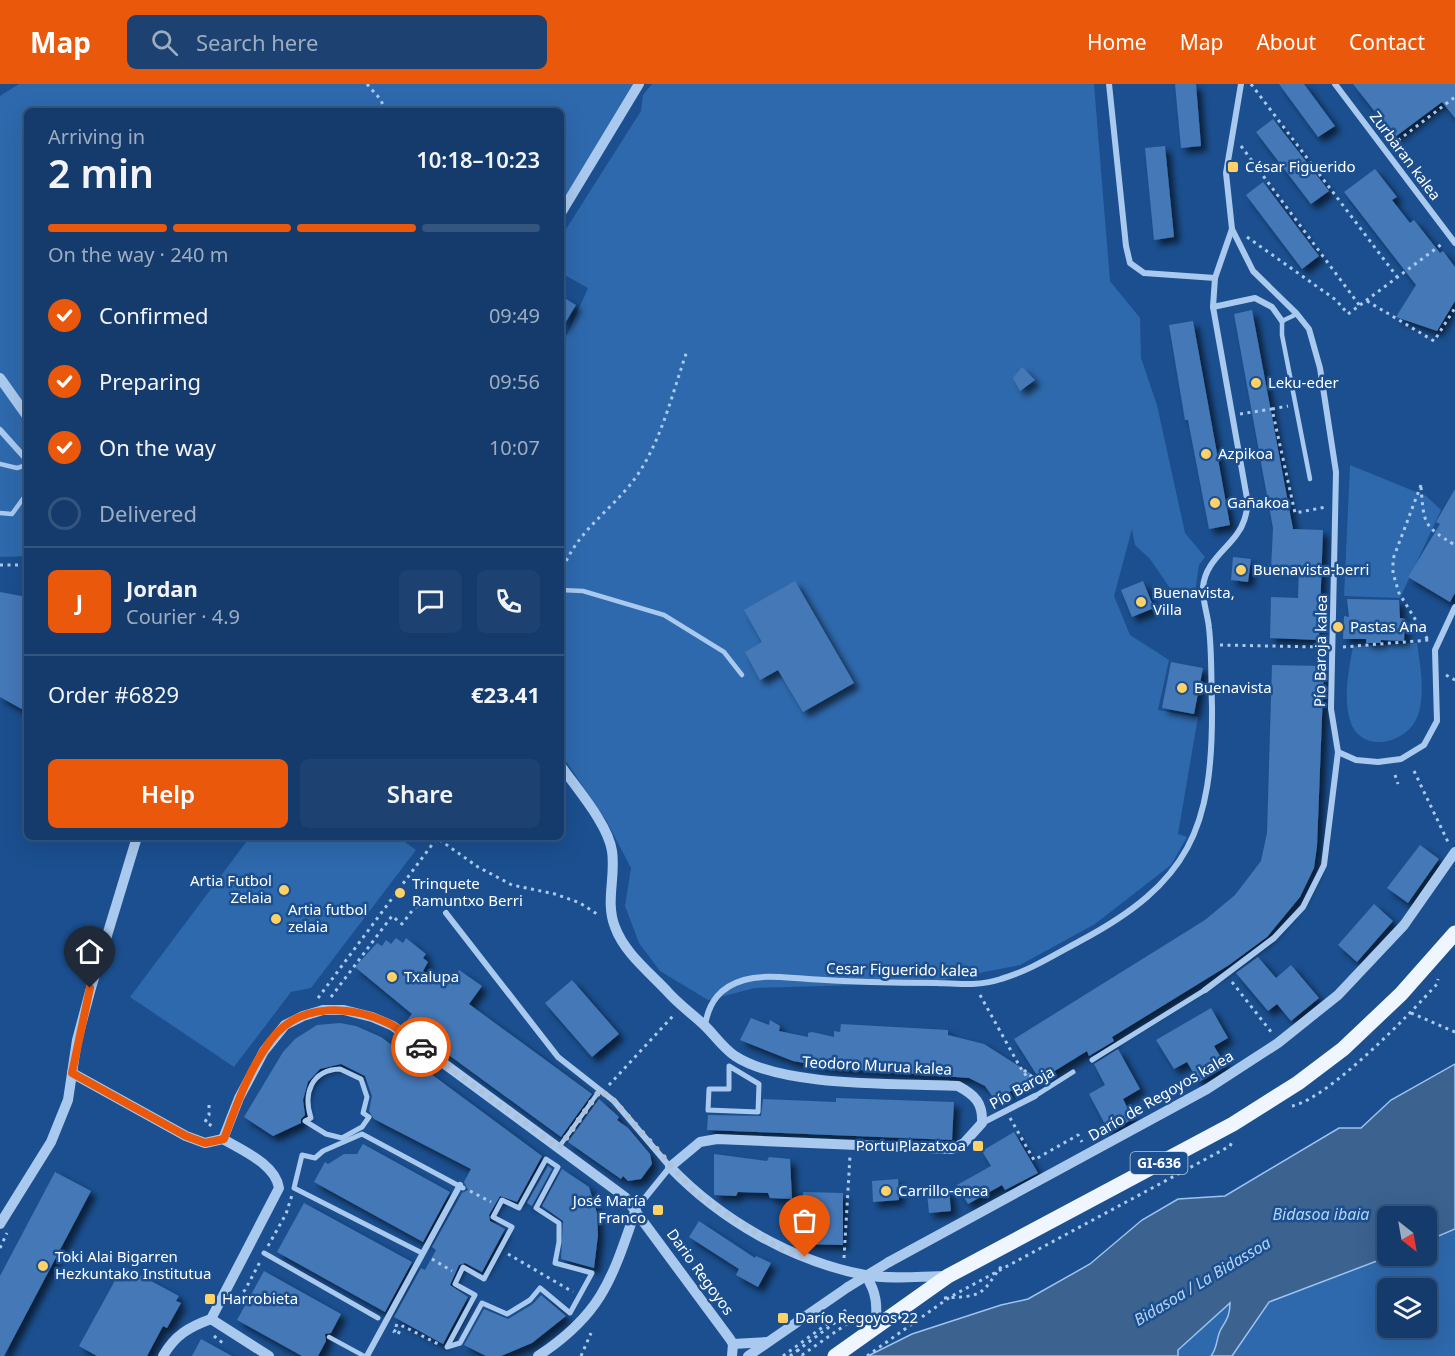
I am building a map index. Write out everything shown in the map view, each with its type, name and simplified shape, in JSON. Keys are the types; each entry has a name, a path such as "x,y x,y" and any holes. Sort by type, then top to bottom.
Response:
{"main road":[{"name":"GI-636","path":"835,1356 948,1276 1233,1124 1298,1083 1343,1049 1401,994 1455,933"}],"street":[{"path":"564,208 639,84"},
{"path":"1109,84 1130,263 1144,273 1215,278"},
{"name":"Cesar Figuerido kalea","path":"705,1025 708,1007 715,996 744,980 774,977 885,984 979,984 1000,980 1025,971 1118,921 1151,895 1171,875 1190,843 1202,810 1210,773 1210,645 1203,587 1208,571 1218,554 1237,534 1245,520 1248,504 1214,307 1215,278 1232,229 1226,173 1241,84"},
{"name":"Zurbaran kalea","path":"1335,84 1455,243"},
{"name":"Pío Baroja kalea","path":"1092,1060 1205,990 1274,938 1303,907 1324,865 1338,752 1331,708 1336,472 1320,368 1309,329 1253,271 1232,229"},
{"path":"1214,307 1255,298 1272,307 1282,321"},
{"path":"0,378 24,412"},
{"path":"0,430 24,457"},
{"path":"1338,752 1356,760 1378,762 1401,759 1424,745 1437,721 1435,650 1455,607"},
{"name":"Teodoro Murua kalea","path":"564,770 604,831 612,849 609,903 613,923 623,944 681,1007 705,1025 715,1039 736,1056 802,1078 958,1086 974,1094 983,1110 982,1123"},
{"path":"0,1224 51,1142 68,1100 90,988 137,840"},
{"name":"Darío de Regoyos kalea","path":"768,1342 848,1287 890,1262 1207,1089 1278,1042 1338,995 1404,926 1454,852"},
{"path":"446,913 558,1057 601,1090 697,1195 786,1252 866,1276 948,1276"},
{"name":"Dario Regoyos","path":"224,1139 239,1098 272,1039 285,1025 323,1010 344,1010 393,1026 625,1197 733,1344"},
{"path":"729,1066 759,1084 758,1112 708,1110 709,1089 729,1089 729,1066"},
{"path":"331,1070 349,1071 362,1079 367,1097 363,1113 369,1117 362,1126 342,1138 326,1134 305,1121 312,1118 307,1104 310,1087 321,1074 331,1070"},
{"name":"Pío Baroja","path":"982,1123 1035,1096 1073,1072"},
{"path":"72,1073 186,1136 205,1143 224,1139 262,1163 278,1179 279,1188 216,1322"},
{"path":"538,1356 564,1339 588,1317 609,1283 636,1209 670,1167 700,1142 717,1140 952,1149 964,1143 982,1123"},
{"path":"366,1356 461,1186 362,1134 323,1151 315,1158 303,1155 294,1188 422,1253"},
{"path":"546,1159 558,1167 536,1208 559,1223 559,1242 555,1263 592,1273 570,1313 540,1288 530,1300 507,1314 482,1303 460,1343 447,1347 475,1295 455,1284 463,1267 484,1279 512,1227 493,1217 499,1206 502,1200 519,1208 546,1159"},
{"path":"264,1253 378,1318"},
{"path":"866,1276 878,1300 876,1326"},
{"path":"163,1356 173,1339 192,1326 216,1322 269,1356"},
{"path":"732,1356 733,1344 768,1342"},
{"path":"748,1356 768,1342"}],"lane":[{"path":"1297,314 1282,321 1282,335 1310,479"},
{"path":"0,464 18,468 24,466"},
{"path":"0,513 12,514 24,497"},
{"path":"564,590 583,591 664,615 724,652 742,675"},
{"path":"559,1148 601,1090"},
{"path":"329,1337 366,1356"}],"path":[{"path":"367,84 381,100 384,108"},
{"path":"1251,84 1398,278"},
{"path":"1385,150 1455,97"},
{"path":"1233,135 1360,306"},
{"path":"1232,229 1254,240 1328,294 1348,314 1441,245"},
{"path":"1367,301 1434,341 1455,308"},
{"path":"564,564 566,556 580,537 641,469 658,434 687,351"},
{"path":"1233,416 1280,407"},
{"path":"1272,408 1295,513 1321,508"},
{"path":"1343,647 1426,640 1399,593 1392,559 1421,485 1423,514 1429,529 1455,545"},
{"path":"0,564 24,565"},
{"path":"1220,657 1222,645 1318,647"},
{"path":"1446,675 1455,680"},
{"path":"1414,771 1454,852"},
{"path":"1395,775 1398,784"},
{"path":"315,1002 436,840"},
{"path":"440,840 478,867 512,885 555,894 580,903 601,917"},
{"path":"330,999 392,916 402,924 415,907 436,904 446,913"},
{"path":"1227,975 1278,1042"},
{"path":"1283,1107 1298,1105 1330,1084 1411,1013 1437,984 1438,979"},
{"path":"970,995 990,993"},
{"path":"980,995 1024,1074"},
{"path":"1411,1013 1455,1032"},
{"path":"601,1090 673,1016"},
{"path":"208,1105 209,1115 205,1122 214,1127"},
{"path":"1014,1126 1034,1160 1078,1135"},
{"path":"867,1356 950,1298 1230,1146 1234,1137"},
{"path":"843,1269 851,1146"},
{"path":"461,1186 499,1206"},
{"path":"233,1302 245,1290 286,1214 294,1188"},
{"path":"504,1252 574,1292"},
{"path":"422,1253 459,1275"},
{"path":"783,1356 846,1310 848,1313 790,1356"},
{"path":"798,1350 802,1355 854,1319 862,1319 868,1315 876,1326"},
{"path":"213,1337 216,1322"},
{"path":"389,1335 395,1324 398,1326 394,1332 398,1334 403,1326 444,1346"},
{"path":"580,1356 591,1333"}],"shaded area":[{"path":"19,84 639,84 564,208 564,108 24,108 24,556 0,557 0,96"},
{"path":"652,84 1094,84 1110,281 1140,318 1141,358 1157,405 1185,533 1205,557 1199,565 1195,592 1176,597 1150,559 1135,545 1132,529 1114,596 1130,635 1169,660 1158,710 1198,717 1178,834 1187,837 1171,865 1095,924 1020,965 927,983 755,988 708,1000 660,971 639,943 625,906 631,868 606,820 564,758 564,334 567,335 588,288 564,275 564,232 641,111 643,95"},
{"path":"1350,465 1426,496 1441,510 1400,598 1344,596"},
{"path":"1417,643 1422,695 1414,723 1406,732 1385,742 1374,742 1364,738 1356,731 1348,711 1347,683 1353,646"},
{"name":"Artia futbol zelaia","path":"248,840 402,840 416,850 311,988 291,992 234,1067 130,997"},
{"path":"1455,1229 1455,1356 1232,1356 1269,1302 1377,1261 1377,1266 1437,1266 1437,1237"},
{"path":"1230,1302 1228,1317 1219,1332 1211,1356 1178,1356 1177,1350"}],"water":[{"name":"Bidasoa ibaia","path":"1455,1064 1455,1229 1437,1237 1437,1206 1377,1206 1377,1261 1269,1302 1232,1356 1211,1356 1219,1332 1228,1317 1230,1303 1178,1350 1178,1356 868,1356 912,1334 1001,1305 1028,1299 1090,1264 1142,1220 1178,1199 1225,1196 1339,1128 1361,1128 1391,1100"}],"building":[{"path":"1175,84 1196,84 1201,146 1181,148"},
{"path":"1279,84 1304,84 1335,126 1318,137"},
{"path":"1353,84 1455,84 1455,118 1442,102 1395,137"},
{"path":"1273,119 1329,191 1311,204 1256,132"},
{"path":"1165,146 1174,237 1154,240 1145,148"},
{"path":"1375,169 1397,197 1392,200 1410,223 1414,220 1440,253 1443,251 1455,267 1455,301 1437,331 1396,317 1416,285 1344,192"},
{"path":"1263,182 1319,256 1302,269 1246,195"},
{"path":"564,298 576,305 564,325"},
{"path":"1252,310 1293,529 1323,530 1319,640 1270,638 1271,597 1298,598 1299,569 1271,569 1273,528 1234,314"},
{"path":"1193,321 1230,525 1209,529 1188,420 1185,420 1169,325"},
{"path":"1022,367 1035,380 1020,391 1013,378"},
{"path":"1455,489 1455,593 1450,602 1408,577 1440,524 1436,522"},
{"name":"Buenavista-berri","path":"1233,557 1251,559 1248,582 1231,580"},
{"path":"795,581 854,683 803,712 778,670 760,680 745,652 762,642 744,610"},
{"name":"Buenavista, Villa","path":"1143,581 1154,608 1132,617 1121,590"},
{"path":"0,592 24,596 24,710 0,697"},
{"path":"1347,599 1399,600 1400,618 1405,619 1404,641 1381,640 1381,643 1366,643 1366,639 1343,639 1344,616 1349,617"},
{"name":"Buenavista","path":"1171,662 1203,668 1194,714 1162,708"},
{"path":"1272,665 1324,666 1317,846 1314,868 1300,897 1267,937 1229,965 1112,1037 1114,1041 1089,1056 1087,1051 1040,1080 1014,1039 1205,920 1235,895 1261,861 1267,833"},
{"path":"1420,845 1439,859 1408,903 1387,888"},
{"path":"1374,904 1393,921 1357,962 1338,945"},
{"path":"396,938 403,943 406,938 426,954 423,958 428,962 423,971 445,988 459,970 482,986 469,1004 592,1094 561,1137 405,1023 412,1014 355,967 377,943 382,946 386,940 391,944"},
{"path":"1258,957 1276,978 1291,965 1319,998 1291,1021 1277,1004 1268,1011 1236,973"},
{"path":"572,980 619,1034 592,1057 545,1003"},
{"path":"1211,1008 1228,1038 1214,1046 1226,1066 1199,1082 1187,1062 1174,1069 1156,1040"},
{"path":"751,1018 769,1025 770,1020 780,1026 779,1031 808,1037 808,1033 812,1032 834,1037 834,1031 840,1032 841,1024 948,1030 948,1035 984,1044 1036,1077 995,1100 985,1086 969,1078 832,1068 793,1061 740,1040"},
{"path":"340,1023 356,1026 381,1037 542,1156 517,1202 500,1196 489,1215 490,1221 505,1229 482,1272 465,1263 459,1265 450,1285 468,1297 443,1344 394,1317 421,1268 425,1270 436,1250 432,1247 462,1193 468,1190 464,1182 471,1169 374,1119 369,1111 372,1096 365,1076 341,1064 320,1069 308,1082 303,1100 305,1115 301,1123 273,1136 244,1117 283,1052 295,1039 317,1025"},
{"path":"1118,1049 1140,1089 1123,1099 1133,1119 1109,1132 1089,1094 1105,1085 1094,1064"},
{"path":"836,1098 954,1102 952,1140 707,1130 708,1115 761,1116 763,1099 836,1102"},
{"path":"599,1099 619,1117 617,1120 628,1128 650,1154 652,1164 641,1179 628,1181 623,1176 621,1179 568,1142"},
{"path":"1014,1132 1038,1173 1005,1190 1002,1185 968,1204 957,1185 991,1166 982,1151"},
{"path":"363,1144 450,1192 423,1242 314,1182 325,1162 328,1164 344,1154 357,1154"},
{"path":"714,1154 767,1161 769,1157 790,1159 792,1199 770,1198 768,1193 738,1192 736,1196 714,1195"},
{"path":"548,1166 552,1169 532,1206 527,1203"},
{"path":"562,1169 589,1187 597,1213 598,1235 594,1268 561,1259 563,1221 542,1206"},
{"path":"55,1172 91,1191 4,1356 0,1356 0,1276"},
{"name":"Carrillo-enea","path":"898,1179 899,1200 873,1202 872,1181"},
{"path":"949,1190 951,1211 929,1213 927,1193"},
{"path":"803,1192 843,1193 843,1245 802,1244"},
{"path":"304,1203 412,1262 385,1312 277,1252"},
{"path":"699,1221 755,1258 756,1256 771,1263 758,1287 736,1275 739,1269 689,1237"},
{"path":"123,1266 179,1296 176,1301 181,1303 167,1328 163,1326 147,1356 97,1356 79,1346"},
{"path":"264,1271 341,1314 331,1333 325,1334 326,1341 318,1356 302,1356 237,1320"},
{"path":"541,1295 566,1316 532,1343 501,1356 486,1356 464,1345 484,1309 508,1319 533,1304"},
{"path":"201,1339 232,1356 192,1356"}],"way so far":[{"path":"421,1047 559,1148 600,1090 603,1091 697,1195 786,1252 805,1257"}],"place":[{"name":"César Figuerido","path":"1233,167"},
{"name":"Leku-eder","path":"1256,383"},
{"name":"Azpikoa","path":"1206,454"},
{"name":"Gañakoa","path":"1215,503"},
{"name":"Buenavista-berri","path":"1241,570"},
{"name":"Buenavista, Villa","path":"1141,602"},
{"name":"Pastas Ana","path":"1338,627"},
{"name":"Buenavista","path":"1182,688"},
{"name":"Artia Futbol Zelaia","path":"284,890"},
{"name":"Trinquete Ramuntxo Berri","path":"400,893"},
{"name":"Artia futbol zelaia","path":"276,919"},
{"name":"Txalupa","path":"392,977"},
{"name":"Portu Plazatxoa","path":"978,1146"},
{"name":"Carrillo-enea","path":"886,1191"},
{"name":"José María Franco","path":"658,1210"},
{"name":"Toki Alai Bigarren Hezkuntako Institutua","path":"43,1266"},
{"name":"Harrobieta","path":"210,1299"},
{"name":"Darío Regoyos 22","path":"783,1318"}],"route":[{"path":"90,988 77,1040 72,1073 186,1136 205,1143 224,1139 239,1098 264,1051 285,1025 303,1016 323,1010 344,1010 372,1017 393,1026 421,1047"}],"water label":[{"name":"Bidasoa / La Bidassoa","path":"1202,1281"}]}
